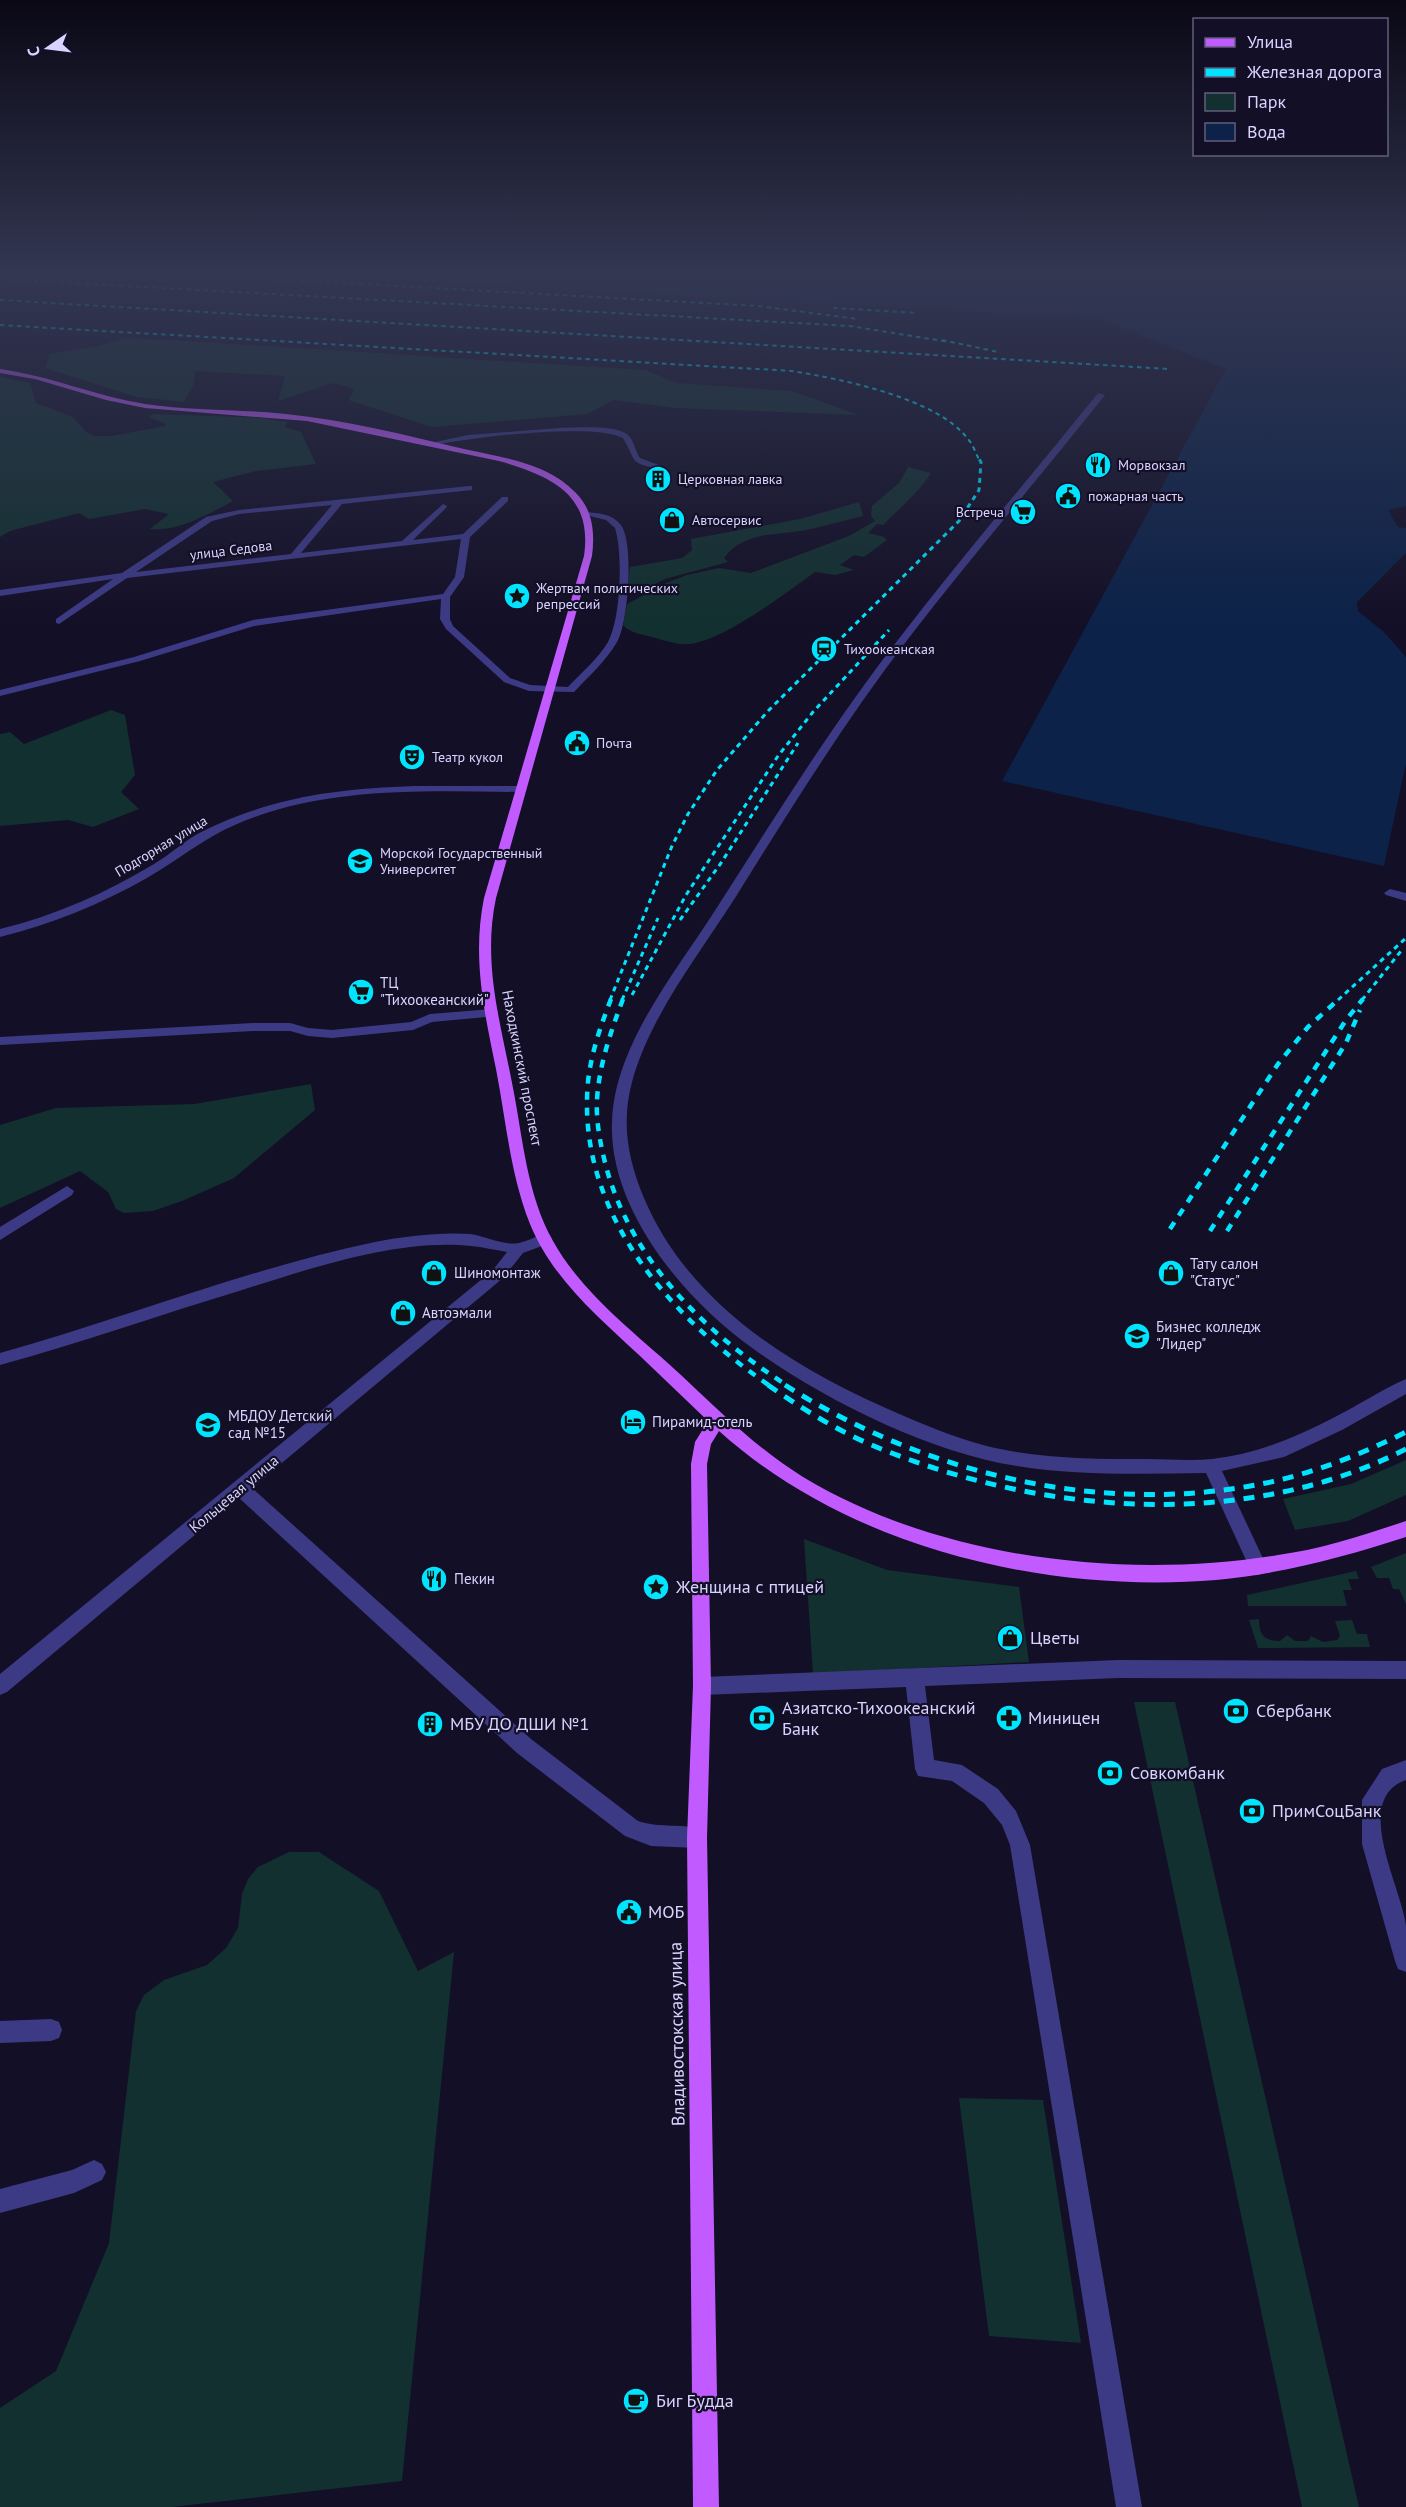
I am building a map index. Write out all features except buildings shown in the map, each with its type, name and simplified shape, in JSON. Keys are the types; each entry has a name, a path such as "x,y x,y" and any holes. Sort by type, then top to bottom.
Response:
{"main road":[{"path":"75,390 125,403 178,410 308,418 500,460 537,472 572,493 586,514"},
{"name":"Находкинский проспект","path":"586,514 590,531 588,556 492,885 486,916 485,963 492,1013 524,1179 545,1239 557,1261 586,1294 717,1421 784,1474 867,1517 979,1555 1044,1567 1106,1574 1215,1572 1258,1567 1340,1551 1406,1529"},
{"name":"Владивостокская улица","path":"706,2507 697,1838 702,1686 699,1464 703,1442 717,1421"}],"street":[{"path":"1101,395 904,638 829,741 645,1030 624,1082 620,1101 620,1143 637,1206 659,1243 687,1280 725,1318 768,1352 810,1379 869,1409 933,1435 987,1453 1032,1462 1073,1466 1211,1466 1278,1452 1336,1425 1406,1386"},
{"path":"430,444 493,435 601,430 621,434 630,444 634,457 660,467"},
{"path":"60,621 209,519 239,512 470,488"},
{"path":"0,693 137,659 253,623 446,596 456,587 464,560 466,536 505,499"},
{"path":"294,555 340,501"},
{"path":"405,543 443,506"},
{"path":"446,596 445,619 454,634 507,680 517,685 571,690 615,639 625,556 621,530 614,521 586,514"},
{"name":"улица Седова","path":"0,593 294,555 466,536"},
{"name":"Подгорная улица","path":"0,933 67,913 103,897 161,865 205,835 252,814 298,801 309,798 437,789 520,789"},
{"path":"1390,893 1406,897"},
{"path":"0,1041 290,1027 308,1032 332,1034 413,1026 430,1018 492,1013"},
{"path":"0,1234 67,1191"},
{"name":"Кольцевая улица","path":"0,1686 498,1274 518,1250 545,1239"},
{"path":"0,1359 82,1336 149,1312 304,1265 378,1247 425,1241 470,1240 518,1250"},
{"path":"1211,1466 1258,1567"},
{"path":"241,1488 524,1746 632,1829 651,1836 697,1838"},
{"path":"702,1686 1118,1669 1406,1670"},
{"path":"914,1677 925,1769 955,1772 991,1796 1009,1818 1020,1845 1129,2507"},
{"path":"1406,1770 1389,1776 1372,1800 1372,1844 1406,1961"},
{"path":"0,2032 51,2030"},
{"path":"0,2201 74,2181 94,2172"}],"green space":[{"path":"0,390 32,390 36,403 73,417 85,431 94,436 111,436 165,426 166,424 149,417 153,414 260,418 287,422 285,427 301,432 316,464 256,471 213,482 233,501 193,521 172,528 150,529 169,514 145,509 89,519 79,513 10,531 0,537"},
{"path":"115,390 191,390 184,402 137,397"},
{"path":"281,390 312,390 278,401"},
{"path":"354,390 777,390 792,391 859,415 676,408 614,400 587,414 432,427 348,400"},
{"path":"908,467 931,473 915,494 883,525 877,524 868,533 887,540 864,557 854,555 840,565 854,570 835,575 815,572 735,626 702,641 688,644 675,643 636,633 623,625 627,604 666,583 687,575 719,568 751,573 849,536 875,521 871,516 872,506 900,482"},
{"path":"859,502 863,516 810,529 764,535 746,540 724,558 728,562 665,579 643,590 627,594 630,567 682,558 692,550 691,539 800,519"},
{"path":"111,710 125,715 135,775 121,792 139,809 93,827 68,820 0,826 0,734 10,732 24,744"},
{"path":"311,1084 315,1110 234,1178 182,1201 153,1211 124,1213 116,1209 108,1192 80,1171 0,1208 0,1125 56,1108 194,1104"},
{"path":"1406,1460 1406,1495 1348,1521 1295,1530 1283,1499 1351,1484"},
{"path":"804,1539 887,1570 1019,1587 1029,1662 813,1674"},
{"path":"1406,1553 1406,1604 1399,1589 1393,1589 1389,1578 1377,1578 1371,1567"},
{"path":"1356,1571 1359,1579 1348,1579 1352,1590 1343,1590 1347,1606 1248,1606 1247,1595"},
{"path":"1259,1619 1261,1633 1270,1640 1280,1641 1287,1635 1295,1641 1308,1641 1311,1636 1323,1642 1337,1640 1340,1636 1335,1621 1352,1620 1357,1634 1367,1634 1370,1647 1258,1648 1249,1620"},
{"path":"1134,1702 1175,1702 1359,2507 1302,2507"},
{"path":"289,1852 319,1852 379,1891 418,1971 454,1952 402,2481 172,2507 0,2507 0,2408 56,2371 109,2243 136,2011 144,1995 164,1980 207,1965 226,1948 238,1928 242,1894 248,1879 258,1867"},
{"path":"959,2098 1043,2100 1081,2343 989,2336"}],"water":[{"path":"1215,390 1406,390 1406,506 1388,510 1398,527 1406,528 1406,553 1357,602 1358,611 1383,631 1406,657 1406,763 1384,866 1002,781"}],"railway":[{"path":"877,390 934,412 954,425 968,439 979,460"},
{"path":"610,1000 672,846 688,814 717,770 768,711 959,521 979,490 981,462 979,459"},
{"path":"632,995 686,895 778,756 813,712 889,630"},
{"path":"680,920 721,863 798,743"},
{"path":"622,1000 658,918"},
{"path":"1338,1000 1406,938"},
{"path":"1362,1000 1401,951"},
{"path":"611,999 589,1071 588,1130 597,1175 614,1217 637,1257 665,1294 698,1328 770,1386"},
{"path":"623,999 603,1061 597,1100 600,1140 614,1191 629,1225 649,1258 672,1288 726,1341 788,1386"},
{"path":"1170,1229 1278,1064 1308,1027 1339,999"},
{"path":"1210,1231 1346,1020 1363,999"},
{"path":"1227,1231 1346,1043 1360,1010"},
{"path":"768,1385 819,1418 874,1446 937,1469 1004,1487 1072,1499 1141,1504 1210,1502 1278,1493 1343,1475 1406,1449"},
{"path":"785,1385 838,1416 895,1442 954,1463 1014,1480 1076,1490 1138,1494 1200,1493 1261,1484 1335,1463 1406,1432"}],"place":[{"name":"Морвокзал","path":"1098,465"},
{"name":"Церковная лавка","path":"658,479"},
{"name":"пожарная часть","path":"1068,496"},
{"name":"Встреча","path":"1023,512"},
{"name":"Автосервис","path":"672,520"},
{"name":"Жертвам политических репрессий","path":"517,596"},
{"name":"Тихоокеанская","path":"824,649"},
{"name":"Почта","path":"577,743"},
{"name":"Театр кукол","path":"412,757"},
{"name":"Морской Государственный Университет","path":"360,861"},
{"name":"ТЦ \"Тихоокеанский\"","path":"361,992"},
{"name":"Шиномонтаж","path":"434,1273"},
{"name":"Тату салон \"Статус\"","path":"1171,1273"},
{"name":"Автоэмали","path":"403,1313"},
{"name":"Бизнес колледж \"Лидер\"","path":"1137,1336"},
{"name":"Пирамид-отель","path":"633,1422"},
{"name":"МБДОУ Детский сад №15","path":"208,1425"},
{"name":"Пекин","path":"434,1579"},
{"name":"Женщина с птицей","path":"656,1587"},
{"name":"Цветы","path":"1010,1638"},
{"name":"Сбербанк","path":"1236,1711"},
{"name":"Азиатско-Тихоокеанский Банк","path":"762,1718"},
{"name":"Миницен","path":"1009,1718"},
{"name":"МБУ ДО ДШИ №1","path":"430,1724"},
{"name":"Совкомбанк","path":"1110,1773"},
{"name":"ПримСоцБанк","path":"1252,1811"},
{"name":"МОБ","path":"629,1912"},
{"name":"Биг Будда","path":"636,2401"}]}
